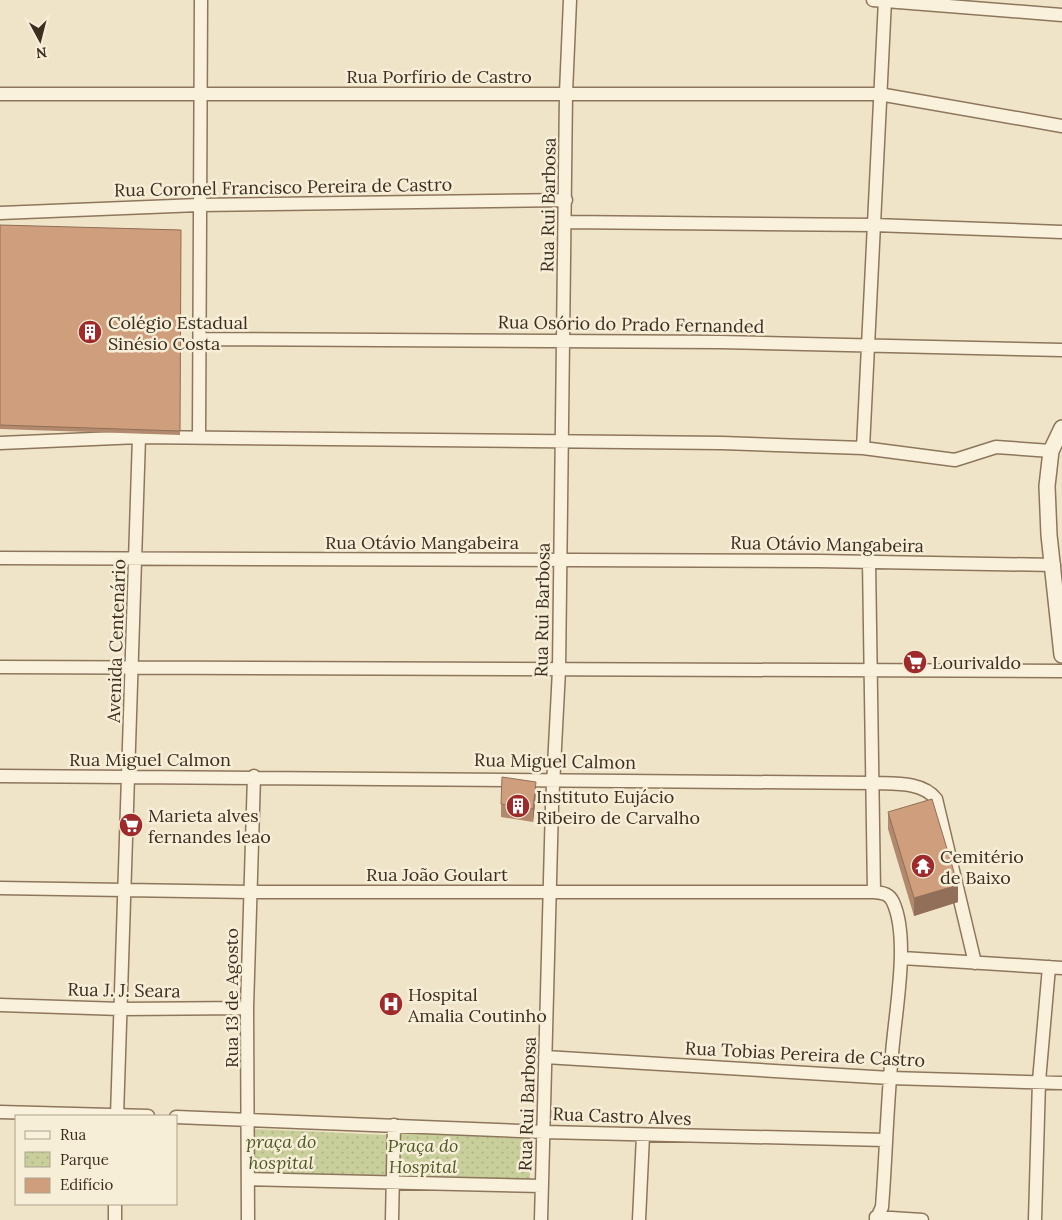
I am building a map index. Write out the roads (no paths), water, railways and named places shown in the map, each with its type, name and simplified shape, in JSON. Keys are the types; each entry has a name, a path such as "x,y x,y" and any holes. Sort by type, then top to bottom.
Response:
{"street":[{"path":"199,438 199,95 201,0"},
{"name":"Rua Rui Barbosa","path":"541,1220 553,779 559,670 566,222 566,94 570,0"},
{"path":"863,448 874,225 881,0 1062,15"},
{"name":"Rua Porfírio de Castro","path":"0,94 566,94 658,96 879,94 1062,126"},
{"name":"Rua Coronel Francisco Pereira de Castro","path":"0,213 199,205 566,200"},
{"path":"566,222 874,225 1062,232"},
{"name":"Rua Osório do Prado Fernanded","path":"200,339 563,340 869,344 1062,350"},
{"path":"1062,428 1051,451 1048,506 1062,655"},
{"path":"0,443 139,437 722,443 863,448 955,460 996,447 1051,451"},
{"name":"Avenida Centenário","path":"117,1115 139,437"},
{"name":"Rua Otávio Mangabeira","path":"0,558 869,562 1054,565"},
{"path":"869,562 874,892 887,894 892,900 896,910 902,958 890,1078 882,1217 922,1220"},
{"path":"0,667 1062,671"},
{"name":"Rua Miguel Calmon","path":"0,776 254,776 873,782 920,787 930,792 936,799 975,963"},
{"name":"Rua 13 de Agosto","path":"248,1220 249,892 254,776"},
{"name":"Rua João Goulart","path":"0,888 249,892 874,892"},
{"path":"902,958 1062,968"},
{"path":"1035,1220 1039,1081 1048,967"},
{"name":"Rua J. J. Seara","path":"0,1005 121,1008 248,1008"},
{"name":"Rua Tobias Pereira de Castro","path":"545,1057 890,1078 1062,1083"},
{"path":"0,1112 88,1115"},
{"name":"Rua Castro Alves","path":"178,1118 544,1132 886,1140"},
{"path":"392,1220 394,1125"},
{"path":"639,1220 643,1135"},
{"path":"248,1179 542,1186"},
{"path":"115,1205 115,1220"}],"place":[{"name":"Colégio Estadual Sinésio Costa","path":"90,332"},
{"name":"Lourivaldo","path":"915,662"},
{"name":"Instituto Eujácio Ribeiro de Carvalho","path":"518,806"},
{"name":"Marieta alves fernandes leao","path":"131,825"},
{"name":"Cemitério de Baixo","path":"923,866"},
{"name":"Hospital Amalia Coutinho","path":"391,1004"}],"park label":[{"name":"praça do hospital","path":"281,1151"},
{"name":"Praça do Hospital","path":"423,1155"}]}
